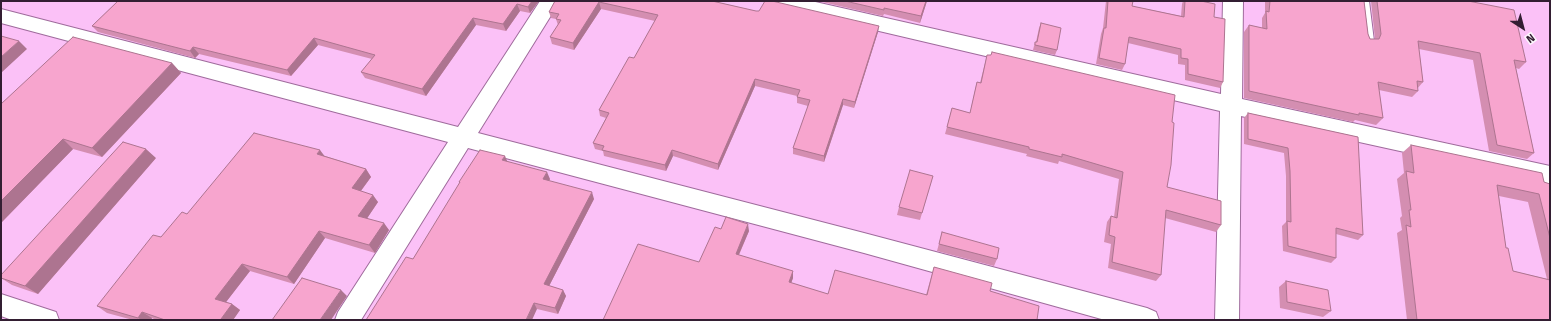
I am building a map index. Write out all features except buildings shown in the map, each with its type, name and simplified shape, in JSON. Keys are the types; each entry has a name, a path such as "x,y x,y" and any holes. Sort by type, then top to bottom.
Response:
{"street":[{"path":"347,320 550,1"},
{"path":"781,1 1231,105 1550,175"},
{"path":"1227,320 1233,1"},
{"path":"1,16 864,243 1147,320"},
{"path":"57,52 74,36"},
{"path":"1,305 47,320"}],"lane":[{"path":"1364,1 1369,41"}]}
